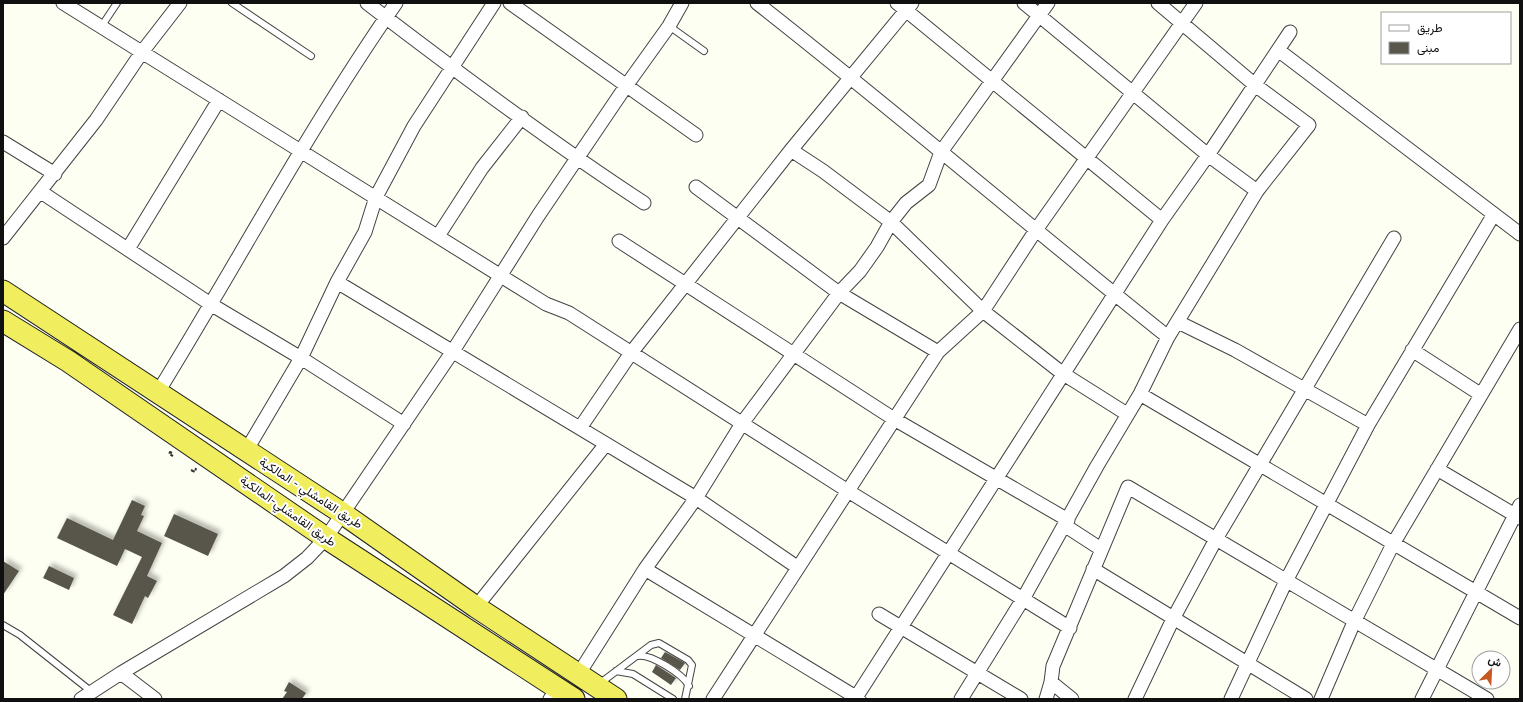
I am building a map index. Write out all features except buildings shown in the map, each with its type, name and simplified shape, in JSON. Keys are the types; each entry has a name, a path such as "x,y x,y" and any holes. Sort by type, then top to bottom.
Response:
{"highway":[{"name":"طريق القامشلي - المالكية","path":"3,291 342,513 476,607 616,699"},
{"name":"طريق القامشلي-المالكية","path":"3,321 68,361 326,538 557,692"},
{"path":"557,692 560,662"}],"street":[{"path":"64,3 546,304 569,313 848,491 1070,628"},
{"path":"3,238 41,192 96,120 142,52 180,3"},
{"path":"367,3 452,69 522,117 577,159 644,203"},
{"path":"158,392 212,305 230,270 301,150 396,3"},
{"path":"246,451 301,358 337,282 365,232 376,197 414,126 494,3"},
{"path":"510,3 696,135"},
{"path":"86,696 120,673 284,576 307,558 326,538 453,351 577,159 626,86 669,26 682,3"},
{"path":"757,3 851,77 1168,337"},
{"path":"1024,3 1208,154 1257,191"},
{"path":"578,675 645,569 696,498 742,422 795,355 839,293 860,271 877,247 891,222 906,203 929,185 941,152 1048,3"},
{"path":"961,699 1023,599 1127,414 1140,394 1168,337 1257,191 1309,125 1255,85 1158,3"},
{"path":"713,699 753,634 938,352 983,311 1036,230 1088,159 1196,3"},
{"path":"580,428 631,353 791,150 851,77 905,6 1162,220"},
{"path":"645,569 857,698 1062,373 1162,220 1290,32"},
{"path":"1278,50 1520,234"},
{"path":"128,249 219,100"},
{"path":"438,236 482,168 522,117"},
{"path":"3,142 55,174"},
{"path":"791,150 823,171 891,222 983,311 1062,373 1127,414"},
{"path":"696,187 839,293 938,352"},
{"path":"41,192 212,305 301,358 404,424"},
{"path":"1231,699 1246,663 1286,581 1368,425 1494,214"},
{"path":"1135,699 1173,619 1216,539 1394,238"},
{"path":"619,241 894,419 996,477 1066,522 1101,549"},
{"path":"337,282 696,498 797,567"},
{"path":"1178,322 1235,350 1368,425"},
{"path":"1321,699 1354,622 1393,544 1480,394 1520,329"},
{"path":"1412,350 1480,394"},
{"path":"1140,394 1520,618"},
{"path":"476,607 606,444"},
{"path":"1422,699 1475,592 1518,512 1437,469"},
{"path":"1046,699 1051,682 1053,666 1128,488 1487,699"},
{"path":"1093,569 1306,699"},
{"path":"879,614 1021,699"},
{"path":"120,673 156,699"},
{"path":"1051,682 1072,699"}],"lane":[{"path":"101,27 117,3"},
{"path":"232,3 311,56"},
{"path":"669,26 704,51"},
{"path":"3,625 20,635 86,696"},
{"path":"596,686 654,643 662,644 691,662 693,668 685,699"},
{"path":"637,656 644,655 651,657 680,676 689,686"},
{"path":"616,671 633,674 672,699"}]}
